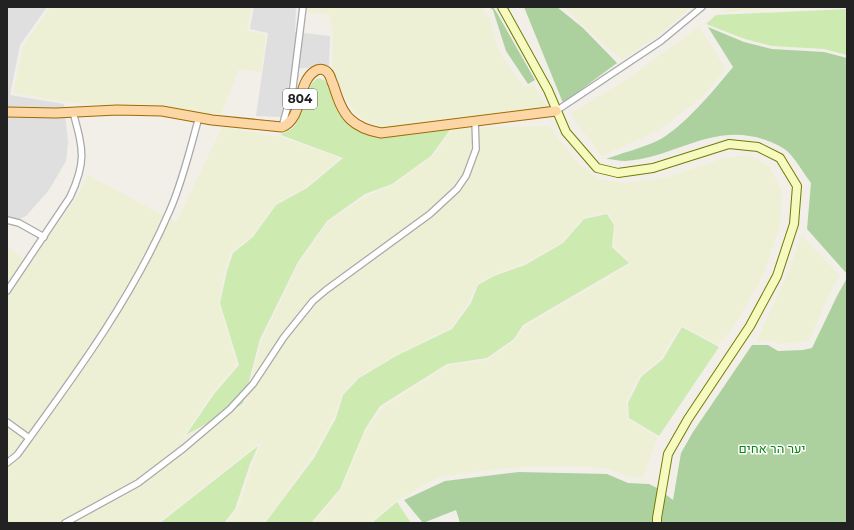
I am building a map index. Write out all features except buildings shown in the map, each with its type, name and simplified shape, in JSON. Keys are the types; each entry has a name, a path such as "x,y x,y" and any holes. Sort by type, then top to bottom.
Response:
{"main road":[{"path":"502,7 548,90 566,132 597,168 618,173 653,168 729,144 758,147 780,158 797,186 794,224 776,276 750,326 685,424 668,454 657,523"},
{"name":"804","path":"7,112 117,110 162,111 199,118 282,126 287,124 294,115 306,80 313,72 322,69 330,75 342,108 350,120 360,126 381,133 556,111"}],"street":[{"path":"282,126 293,87 304,7"},
{"path":"556,111 662,41 702,7"},
{"path":"7,291 70,197 78,181 82,165 82,144 73,112"},
{"path":"7,463 17,455 64,390 116,311 149,253 170,210 182,179 199,118"},
{"path":"65,523 138,483 184,448 230,409 253,384 284,337 313,302 326,290 430,214 457,189 466,176 476,149 475,120"},
{"path":"7,220 24,225 44,237"},
{"path":"7,422 29,438"}],"shaded area":[{"path":"7,7 47,7 20,45 10,95 64,104 68,142 66,161 49,190 26,216 7,225"},
{"path":"254,7 296,7 295,32 330,36 329,66 292,69 282,117 256,116 268,33 250,29"}],"green space":[{"path":"51,7 251,7 247,31 266,34 261,72 239,69 221,115 67,102 13,93 23,46"},
{"path":"309,7 482,7 490,19 499,52 524,87 535,86 547,107 384,128 368,123 356,114 343,94 332,65 333,33 329,14 308,13"},
{"path":"489,7 493,7 497,13 535,80 528,84 506,51 493,10"},
{"path":"524,7 557,7 583,28 617,63 563,103"},
{"path":"563,7 691,7 659,35 623,59 608,48"},
{"path":"727,7 805,7 722,12"},
{"path":"847,9 847,55 824,49 772,46 745,39 706,24 716,15"},
{"path":"699,27 726,69 702,97 659,130 602,156 570,114 627,79"},
{"path":"708,27 744,42 772,49 824,52 847,58 847,274 807,229 811,183 790,154 775,144 749,136 730,135 713,137 661,154 643,158 625,161 606,159 646,146 667,135 693,112 733,67"},
{"path":"319,78 324,80 328,85 340,112 375,135 391,137 452,127 431,156 392,184 365,194 327,221 298,262 260,339 243,404 186,435 214,394 239,365 220,303 227,271 233,253 253,237 276,205 307,188 343,158 281,135 295,126 299,119 310,86"},
{"path":"549,126 576,161 597,179 625,183 668,177 724,158 750,155 770,167 782,191 780,226 764,273 740,317 719,345 681,325 661,358 639,376 626,402 628,419 657,437 643,478 626,476 606,468 569,466 518,467 440,476 396,501 370,523 313,523 341,490 366,430 382,408 448,365 487,360 515,340 524,327 631,264 614,246 615,225 608,212 584,217 563,242 524,263 493,275 477,284 469,302 451,328 398,354 358,377 342,394 334,417 312,457 263,523 226,523 237,510 252,465 262,441 157,523 7,523 7,476 10,474 7,471 7,249 11,249 30,264 78,195 88,175 176,222 222,127 280,137 340,158 306,187 275,204 252,236 231,252 225,270 219,303 237,365 212,393 182,439 245,405 262,339 299,263 328,222 366,196 393,185 432,157 453,128"},
{"path":"607,214 614,225 612,247 629,263 523,325 514,339 487,358 447,364 380,406 365,429 340,489 311,523 265,523 314,458 336,418 343,395 359,378 398,355 452,329 471,303 478,285 494,276 525,265 563,243 584,219"},
{"path":"802,235 840,276 831,290 809,341 779,344 770,340 756,342 784,282"},
{"name":"יער הר אחים","path":"847,278 847,523 460,523 456,510 423,523 404,500 445,481 519,472 607,474 628,483 649,484 673,500 681,453 693,432 752,345 768,345 778,351 803,350 812,348"},
{"path":"682,327 719,347 659,436 629,418 628,403 641,377 663,359"},
{"path":"258,446 250,464 235,509 224,523 160,523"},
{"path":"397,502 411,523 372,523"}]}
